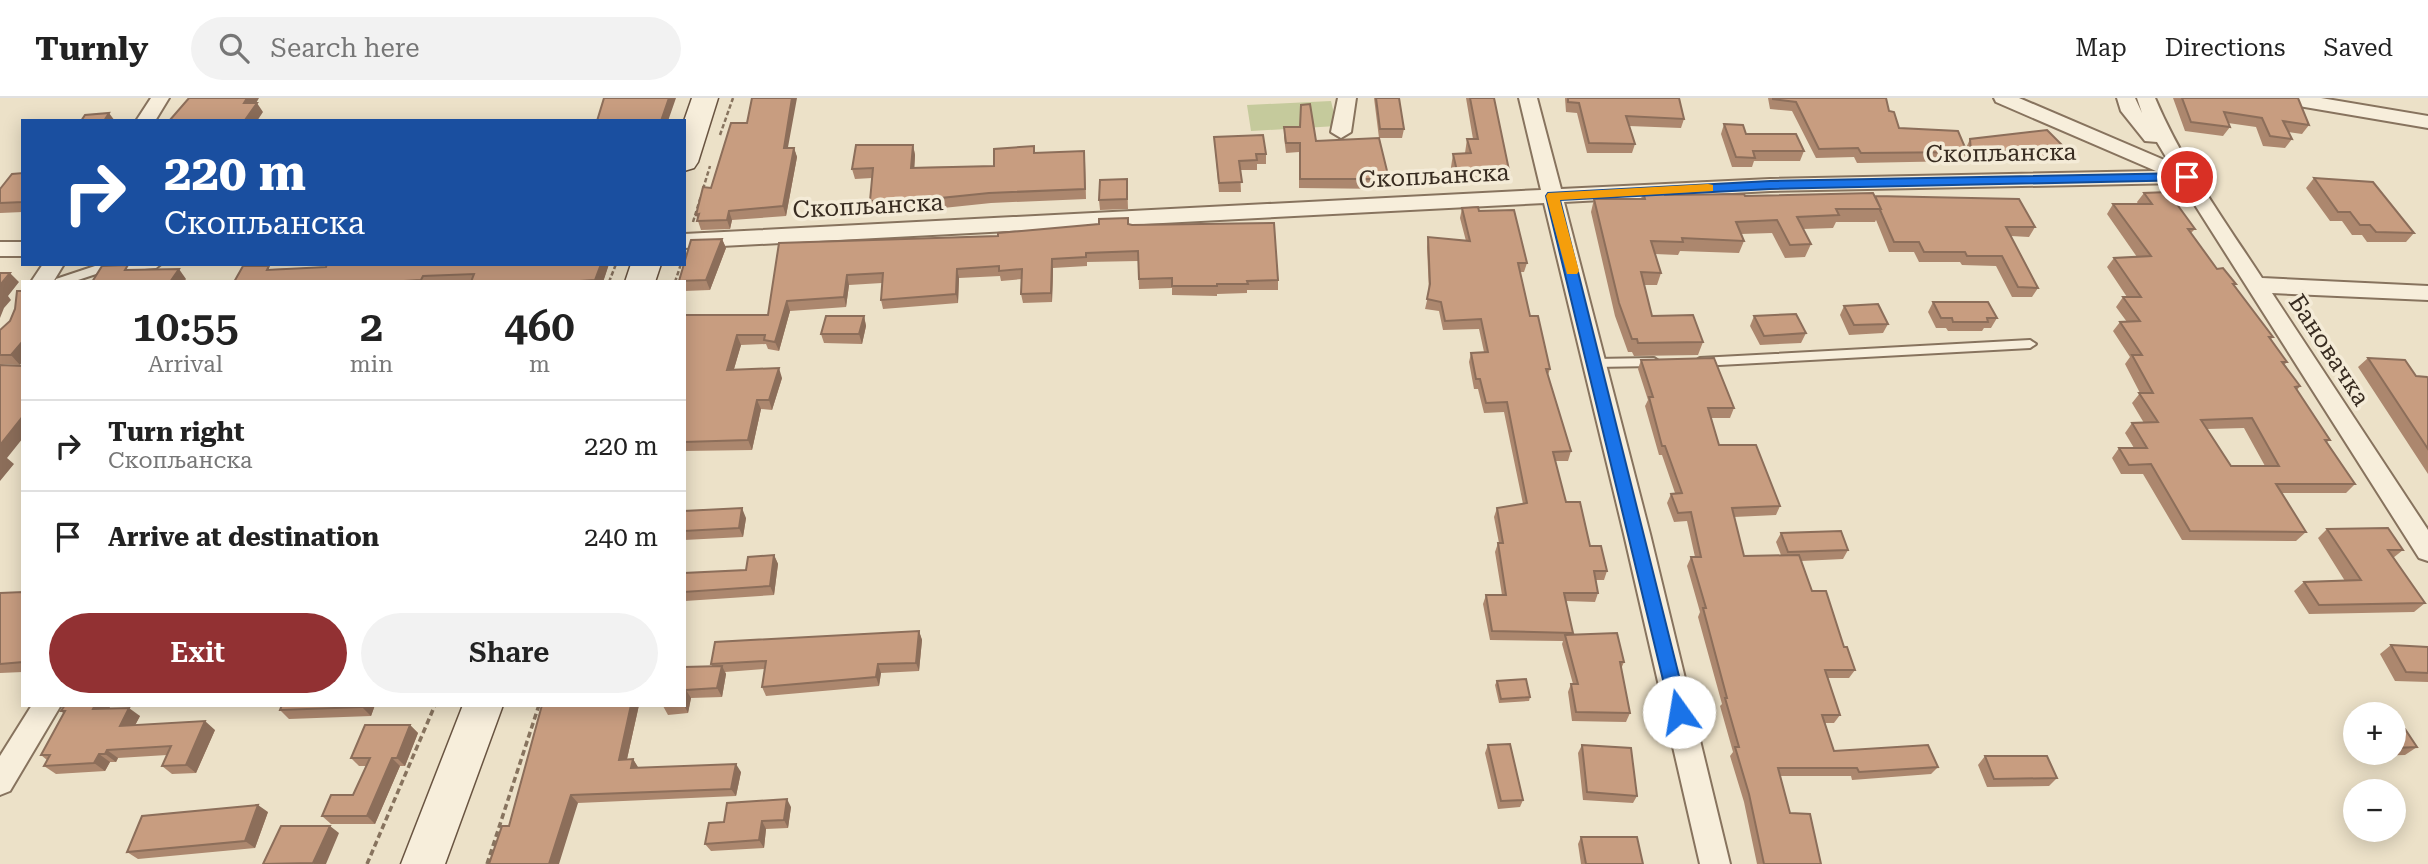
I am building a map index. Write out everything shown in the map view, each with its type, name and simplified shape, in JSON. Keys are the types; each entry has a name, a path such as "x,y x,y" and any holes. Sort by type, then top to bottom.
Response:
{"main road":[{"path":"697,162 705,98"},
{"path":"423,864 481,707"}],"street":[{"path":"146,119 160,98"},
{"path":"1341,132 1348,98"},
{"path":"1528,98 1595,363 1715,864"},
{"path":"2003,98 2187,177"},
{"name":"Бановачка","path":"2126,98 2131,111 2187,177"},
{"name":"Бановачка","path":"2146,98 2157,125 2187,177 2428,551"},
{"path":"2287,98 2428,122"},
{"name":"Скопљанска","path":"686,241 1770,185 2187,177"},
{"path":"0,250 21,249"},
{"path":"2256,285 2428,293"},
{"path":"0,782 46,707"}],"lane":[{"path":"64,280 98,269 133,266"},
{"path":"1689,362 2030,344"},
{"path":"1595,363 1662,362"}],"path":[{"path":"717,144 733,98"},
{"path":"686,241 697,162"},
{"path":"366,864 434,707"},
{"path":"487,864 538,707"}],"green space":[{"path":"1331,101 1337,126 1251,131 1247,105"}],"building":[{"path":"189,98 247,98 244,103 257,103 246,119 171,119"},
{"path":"604,98 669,98 662,119 598,119"},
{"path":"752,98 792,98 784,148 794,148 783,206 729,211 727,220 697,221 703,187 711,188 731,123 747,123"},
{"path":"1376,98 1399,98 1404,129 1380,129"},
{"path":"1470,98 1494,98 1509,170 1457,171 1453,154 1471,153 1467,139 1478,139"},
{"path":"1568,98 1679,98 1684,119 1626,116 1635,144 1589,143 1579,103 1568,102"},
{"path":"1773,98 1886,98 1889,111 1894,112 1899,128 1958,131 1967,152 1861,153 1858,148 1819,149 1796,102"},
{"path":"2182,98 2298,98 2309,125 2283,121 2292,139 2270,136 2262,118 2224,112 2230,127 2191,122"},
{"path":"1310,104 1316,141 1379,138 1389,179 1300,179 1300,143 1286,143 1284,127 1300,127 1301,105"},
{"path":"109,113 105,119 82,119 85,115"},
{"path":"1724,124 1743,125 1746,134 1796,134 1804,151 1753,151 1755,158 1736,157"},
{"path":"2047,130 2065,148 1971,152 1970,139"},
{"path":"1263,135 1266,154 1256,154 1257,160 1239,161 1242,182 1219,183 1214,137"},
{"path":"856,145 913,145 911,168 994,166 994,149 1034,146 1034,153 1084,151 1085,189 989,193 941,198 941,202 914,203 915,199 870,201 873,168 852,169"},
{"path":"21,173 21,202 0,203 0,189 12,174"},
{"path":"2314,178 2373,182 2414,233 2376,232 2370,225 2360,225 2350,212 2338,212"},
{"path":"1127,179 1127,199 1099,200 1100,180"},
{"path":"1643,192 1664,192 1665,195 1745,196 1873,193 1881,209 1836,209 1839,215 1797,217 1811,244 1790,245 1777,220 1736,222 1744,241 1682,238 1683,242 1651,241 1661,273 1641,272 1652,316 1693,315 1703,342 1638,343 1637,339 1632,339 1619,303 1594,199 1645,199"},
{"path":"2168,192 2195,229 2188,229 2217,269 2223,268 2236,284 2233,284 2273,337 2269,337 2287,362 2282,362 2300,386 2295,387 2330,440 2325,440 2355,484 2276,484 2306,532 2190,531 2151,464 2129,465 2119,448 2147,448 2132,423 2158,422 2139,393 2153,393 2132,355 2142,355 2120,322 2140,321 2123,297 2141,297 2114,258 2151,256 2113,204 2152,204 2144,193","holes":["2252,418 2279,466 2231,466 2201,420"]},
{"path":"1875,196 2019,199 2035,227 2006,227 2038,288 2018,287 2002,256 1924,252 1919,242 1894,242"},
{"path":"1478,207 1479,211 1514,210 1527,263 1518,263 1530,316 1538,316 1550,369 1546,369 1571,451 1553,452 1566,502 1580,502 1590,546 1601,546 1607,571 1594,571 1598,593 1564,593 1573,633 1492,631 1486,595 1506,595 1498,543 1503,543 1497,508 1527,503 1507,402 1486,403 1480,379 1476,379 1471,353 1488,352 1481,319 1445,321 1441,302 1427,299 1430,284 1428,237 1470,241 1462,208"},
{"path":"1128,218 1128,224 1132,225 1274,223 1278,280 1217,286 1172,286 1172,278 1139,279 1138,251 1086,253 1086,257 1052,259 1051,293 1021,294 1022,269 999,271 999,266 957,269 956,294 881,300 883,273 847,275 844,297 787,301 775,342 764,340 765,335 737,335 727,370 779,368 769,400 757,400 748,440 686,442 686,315 768,315 779,243 998,236 998,233 1099,224 1099,219"},
{"path":"722,239 706,280 679,280 683,266 686,266 691,240"},
{"path":"102,266 127,266 125,270 179,269 171,280 93,280"},
{"path":"243,266 269,266 267,270 326,267 600,266 595,280 472,280 474,274 423,276 421,280 235,280"},
{"path":"0,273 10,273 0,285"},
{"path":"17,291 21,291 21,343 11,355 0,355 0,330 10,321 15,309"},
{"path":"1933,302 1988,302 1997,318 1987,318 1988,322 1953,322 1952,318 1941,318"},
{"path":"1878,304 1888,324 1854,325 1844,306"},
{"path":"1796,314 1806,333 1764,336 1754,316"},
{"path":"826,316 864,316 859,334 821,334"},
{"path":"1714,358 1734,408 1708,408 1719,445 1756,445 1780,506 1732,508 1744,556 1799,555 1812,591 1826,591 1844,647 1847,647 1855,670 1825,670 1840,715 1822,715 1834,751 1928,745 1938,767 1859,772 1857,768 1778,768 1790,813 1810,814 1821,864 1764,864 1749,794 1735,747 1739,747 1703,608 1706,608 1691,557 1701,557 1691,512 1678,513 1671,494 1682,493 1665,446 1662,446 1649,397 1653,397 1641,360"},
{"path":"2368,358 2405,360 2416,376 2428,378 2428,449"},
{"path":"0,365 21,366 21,419 0,445"},
{"path":"742,508 739,528 686,531 686,511"},
{"path":"2388,528 2403,550 2388,550 2425,603 2319,605 2304,582 2361,580 2327,529"},
{"path":"1841,531 1848,550 1788,552 1781,533"},
{"path":"774,555 770,586 686,592 686,573 746,570 748,557"},
{"path":"21,592 21,662 0,664 0,593"},
{"path":"919,631 916,663 878,664 876,677 762,687 766,661 711,664 715,642"},
{"path":"1617,633 1624,662 1620,662 1630,713 1576,712 1571,684 1578,684 1565,635"},
{"path":"2391,645 2428,647 2428,673 2406,672"},
{"path":"722,666 717,688 686,690 686,667"},
{"path":"1526,679 1530,697 1501,699 1497,681"},
{"path":"64,707 129,708 120,726 205,721 186,765 162,766 171,746 107,750 105,754 99,754 94,763 44,766 50,755 41,755 65,711 61,711"},
{"path":"281,707 362,707 280,710"},
{"path":"541,707 631,707 619,760 633,759 631,768 736,764 731,789 571,795 549,864 489,864 502,826 509,826"},
{"path":"365,725 410,725 397,758 392,758 367,816 322,816 331,795 353,795 370,758 351,758"},
{"path":"2406,730 2417,747 2406,747"},
{"path":"1510,744 1523,800 1501,801 1488,745"},
{"path":"1582,745 1631,748 1637,796 1587,792"},
{"path":"1985,756 2047,756 2057,778 1994,779"},
{"path":"787,799 784,820 762,821 759,840 705,844 709,823 724,822 727,803"},
{"path":"258,805 245,841 127,852 142,816"},
{"path":"281,826 330,826 313,863 263,864"},
{"path":"1581,837 1637,837 1643,864 1586,864"}],"slow traffic":[{"path":"1572,271 1553,196 1708,188"}],"route":[{"path":"1679,712 1553,196 1770,185 2187,177"}]}
